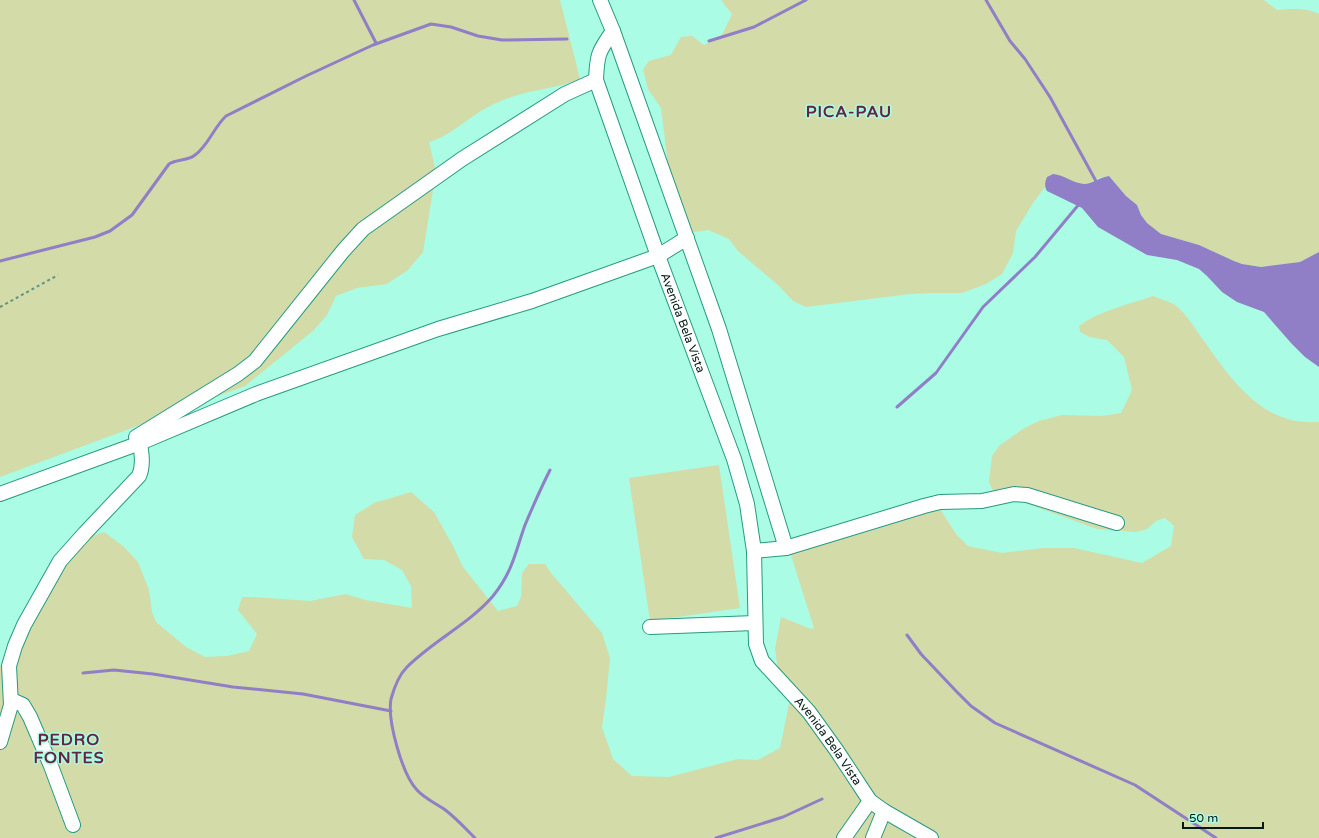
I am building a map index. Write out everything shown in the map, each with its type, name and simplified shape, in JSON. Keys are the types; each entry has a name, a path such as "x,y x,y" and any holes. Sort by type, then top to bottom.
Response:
{"street":[{"path":"600,0 613,31 719,329 786,548"},
{"name":"Avenida Bela Vista","path":"613,31 599,53 596,80 658,256 734,459 747,504 754,551 756,644 762,661 809,712 870,801 884,811 931,838"},
{"path":"0,494 120,450 238,374 255,361 343,251 363,229 462,159 565,94 596,80"},
{"path":"139,439 256,394 438,329 532,301 658,256 687,238"},
{"path":"0,742 12,700 9,666 15,646 24,625 60,561 85,532 139,476 141,470 139,439"},
{"path":"754,551 786,548 940,502 982,501 1014,494 1027,495 1117,523"},
{"path":"650,627 755,623"},
{"path":"12,700 23,705 30,716 51,766 73,826"},
{"path":"844,838 870,801"},
{"path":"873,838 884,811"}],"path":[{"path":"0,308 58,275"}],"green space":[{"path":"0,0 560,0 580,79 520,94 492,105 445,135 429,142 436,172 423,252 408,270 387,284 357,288 336,296 327,315 314,330 245,386 0,477"},
{"path":"721,0 1264,0 1277,10 1309,10 1319,14 1319,252 1300,262 1261,267 1242,264 1199,245 1161,234 1147,223 1141,215 1137,205 1126,196 1109,176 1084,184 1059,175 1050,175 1045,187 1033,203 1016,231 1013,253 1002,274 986,284 962,293 910,294 806,307 793,301 779,286 738,251 729,239 708,230 688,233 669,173 661,108 648,89 643,69 649,61 671,55 681,37 692,36 704,45 722,35 732,14"},
{"path":"1153,296 1175,305 1183,313 1238,386 1251,398 1266,409 1282,417 1299,422 1319,422 1319,838 0,838 0,667 8,657 69,557 89,537 104,532 123,546 138,562 149,590 152,612 156,622 186,647 205,657 227,656 249,651 257,634 238,610 242,597 310,601 346,594 365,600 412,608 411,586 402,570 384,560 364,559 352,537 355,515 374,503 411,492 434,512 463,567 498,611 517,606 521,597 522,573 529,564 545,564 602,633 610,658 602,727 613,759 632,776 669,777 738,759 758,760 780,748 791,694 778,670 775,649 781,617 811,629 814,628 789,549 857,535 940,509 956,534 968,546 1002,553 1043,548 1074,548 1142,563 1171,546 1174,526 1165,518 1156,521 1147,529 1136,532 1097,529 994,493 989,482 992,456 1000,445 1023,429 1039,421 1062,415 1102,416 1121,413 1132,390 1124,357 1107,340 1090,337 1080,332 1079,326 1105,312"},
{"path":"719,465 740,608 650,621 629,478"}],"shaded area":[{"path":"1053,174 1084,184 1109,176 1126,196 1137,205 1141,215 1147,223 1161,234 1199,245 1242,264 1261,267 1300,262 1319,252 1319,367 1305,357 1291,343 1264,312 1237,302 1222,292 1199,269 1177,260 1147,255 1098,227 1082,208 1047,191 1045,186 1046,179"}],"waterway":[{"path":"354,0 376,43"},
{"path":"709,41 754,27 806,0"},
{"path":"986,0 1010,41 1025,59 1050,97 1097,183"},
{"path":"0,261 95,237 110,231 132,215 169,164 192,157 200,151 226,116 306,76 373,45 431,24 451,27 478,36 502,40 567,39"},
{"path":"897,407 936,373 983,307 1035,257 1080,203"},
{"path":"475,838 448,812 420,793 411,782 401,760 397,746 391,720 391,699 397,682 407,667 428,648 484,606 500,587 509,570 525,525 550,470"},
{"path":"907,635 921,654 956,691 971,706 995,723 1135,785 1216,838"},
{"path":"83,673 114,670 153,674 233,687 303,694 391,711"},
{"path":"716,838 783,817 822,799"}],"district":[{"name":"PICA-PAU","path":"849,111"},
{"name":"PEDRO FONTES","path":"69,748"}]}
